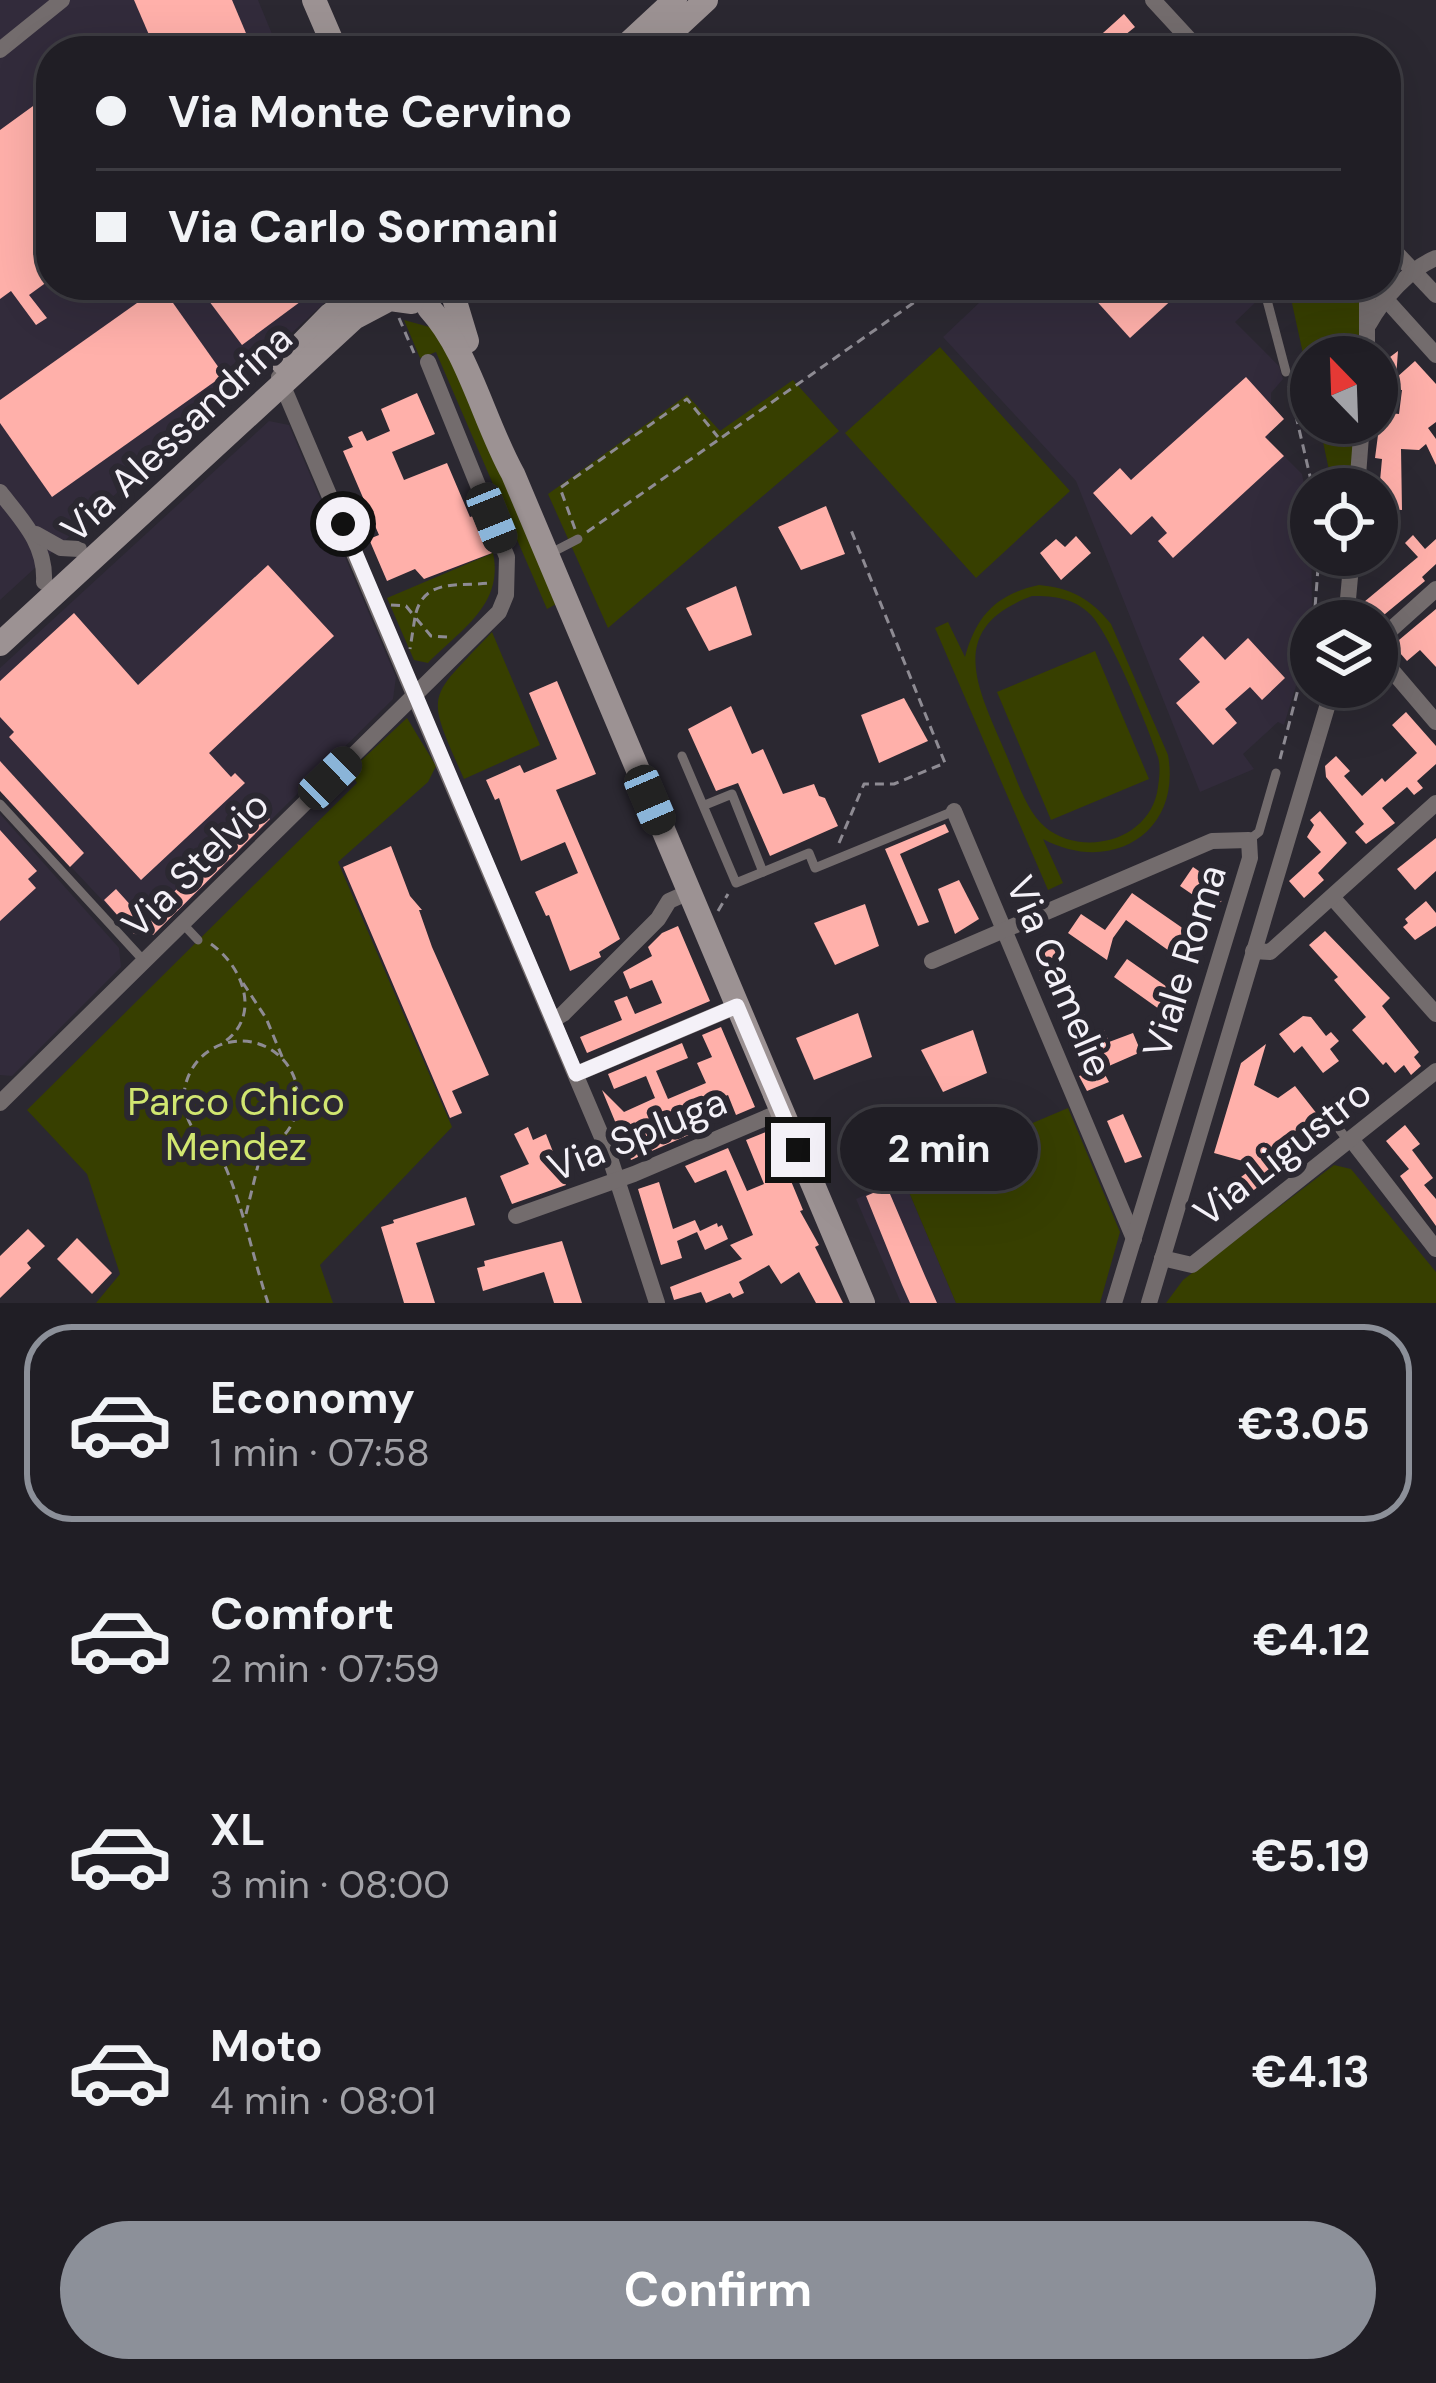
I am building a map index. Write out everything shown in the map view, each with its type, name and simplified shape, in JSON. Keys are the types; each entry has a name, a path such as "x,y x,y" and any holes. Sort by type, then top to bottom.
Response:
{"main road":[{"path":"314,0 330,36"},
{"path":"636,36 675,0"},
{"path":"667,36 706,0"},
{"name":"Via Alessandrina","path":"0,644 282,374 330,316 351,300"},
{"name":"Via Alessandrina","path":"0,622 282,374 364,310 388,300"},
{"name":"Via Alessandrina","path":"409,302 441,307 449,300"},
{"path":"460,300 513,474 863,1303"},
{"path":"409,302 451,337 492,437 513,474"}],"street":[{"path":"0,50 62,0"},
{"path":"1153,0 1186,36"},
{"path":"1401,258 1436,295"},
{"path":"1401,278 1436,258"},
{"path":"1368,336 1373,300"},
{"path":"1384,300 1436,356"},
{"name":"Via Stelvio","path":"0,1102 500,612 508,557 428,362"},
{"path":"282,374 619,1180 657,1303"},
{"path":"0,492 31,530 51,545 79,549"},
{"path":"31,530 44,562 44,582"},
{"path":"1398,623 1436,589"},
{"path":"1398,678 1436,722"},
{"name":"Viale Roma","path":"1149,1303 1327,708"},
{"path":"1253,951 1270,952 1436,803"},
{"name":"Via Camelie","path":"954,811 1134,1240"},
{"path":"932,961 1212,841 1249,840"},
{"name":"Viale Roma","path":"1114,1303 1250,857 1249,840"},
{"path":"553,1020 658,919 663,907 689,892"},
{"path":"1332,897 1436,1014"},
{"path":"576,1074 737,1006"},
{"name":"Via Ligustro","path":"1162,1258 1192,1265 1436,1071"},
{"name":"Via Spluga","path":"516,1216 619,1180 782,1111"},
{"path":"1350,1140 1436,1249"},
{"path":"1129,1258 1149,1265 1162,1258 1155,1246 1134,1240"}],"lane":[{"path":"1267,300 1286,372"},
{"path":"547,555 578,539"},
{"path":"682,756 736,883 809,854 815,868 832,861"},
{"name":"Viale Roma","path":"1249,840 1259,832 1276,773"},
{"path":"705,806 732,794 764,872"},
{"path":"0,804 144,961"},
{"name":"Via Camelie","path":"832,861 954,811"},
{"path":"182,923 198,940"},
{"path":"1322,1106 1350,1140"}],"path":[{"path":"718,437 687,398 560,488 578,539 917,300"},
{"path":"409,302 415,356 420,363 428,362"},
{"path":"1286,372 1308,468"},
{"path":"832,861 864,784 894,784 945,763 850,530"},
{"path":"399,655 409,651 418,603 437,588 508,579"},
{"path":"380,610 399,604 430,636 466,644"},
{"path":"1276,773 1293,708"},
{"path":"700,919 719,910 736,883"},
{"path":"198,940 226,955 266,1018 298,1093 297,1112 278,1142 247,1155 219,1151"},
{"path":"242,981 244,1018 237,1034 200,1058 189,1074 184,1110 191,1127 219,1151 246,1215 268,1303"},
{"path":"214,1047 251,1042 283,1060"},
{"path":"246,1215 261,1152"}],"shaded area":[{"path":"0,0 258,0 273,36 36,36 36,300 328,300 0,600"},
{"path":"982,300 1258,300 1235,322 1279,366 1283,379 1271,393 1271,404 1284,419 1270,432 1269,441 1296,468 1290,468 1290,576 1312,576 1312,600 1290,600 1290,705 1284,725 1278,722 1243,754 1254,769 1200,792 1076,481 943,337"},
{"path":"269,421 289,425 396,677 393,699 180,910 134,934 0,791 0,668"},
{"path":"0,814 119,948 121,967 12,1076 0,1075"},
{"path":"903,1178 956,1303 901,1303 856,1199"}],"green space":[{"path":"1291,300 1361,300 1361,336 1299,336"},
{"path":"404,320 433,328 448,340 558,603 547,609 436,352 420,358"},
{"path":"940,347 1070,491 976,578 845,433"},
{"path":"793,380 839,431 608,628 548,494 687,395 720,431"},
{"path":"1323,444 1354,444 1353,468 1329,468"},
{"path":"493,553 492,587 477,615 428,663 414,660 387,598"},
{"path":"1039,585 1080,596 1111,624 1168,755 1164,807 1136,840 1093,852 1043,839 1063,883 1048,890 935,628 948,622 965,657 975,630 990,609","holes":["1032,596 1064,599 1091,615 1128,683 1158,757 1157,793 1151,810 1140,823 1110,840 1076,841 1038,820 986,707 975,663 978,644 987,626 1004,610"]},
{"path":"492,632 540,745 464,779 438,712 439,698 454,672"},
{"path":"1095,651 1149,779 1051,820 997,692"},
{"name":"Parco Chico Mendez","path":"407,718 436,766 428,782 338,862 452,1127 320,1265 333,1303 96,1303 120,1274 87,1174 27,1110 357,783 350,771"},
{"path":"1068,1108 1120,1232 1100,1303 956,1303 903,1178"},
{"path":"1334,1165 1351,1169 1436,1272 1436,1303 1166,1303 1183,1280"}],"building":[{"path":"134,0 232,0 247,36 150,36"},
{"path":"1124,14 1135,27 1124,36 1100,36"},
{"path":"36,104 36,290 29,295 47,318 36,325 11,291 0,299 0,130"},
{"path":"141,300 171,300 224,375 52,497 0,423 0,400"},
{"path":"208,300 303,300 242,345"},
{"path":"1096,300 1172,300 1130,338"},
{"path":"1415,361 1436,384 1436,422 1428,428 1436,439 1436,465 1426,444 1419,450 1401,449 1402,510 1398,510 1398,468 1381,468 1382,459 1375,458 1377,444 1398,444 1402,390 1398,390 1398,376"},
{"path":"1246,377 1284,419 1265,437 1284,456 1173,558 1158,541 1167,533 1152,516 1131,535 1093,493 1120,468 1131,480"},
{"path":"417,393 435,434 392,452 404,480 447,463 492,553 424,579 415,569 387,581 369,539 379,535 343,451 353,447 348,437 362,431 367,441 390,431 381,409"},
{"path":"826,506 845,554 801,570 778,527"},
{"path":"1413,535 1425,549 1436,539 1436,564 1422,577 1425,581 1398,603 1366,600 1418,557 1405,543"},
{"path":"1076,536 1091,553 1061,580 1040,553 1056,539 1065,547"},
{"path":"268,565 334,636 209,753 231,777 235,773 245,783 141,880 9,737 14,732 0,717 0,681 74,613 138,685"},
{"path":"736,586 752,635 709,651 686,608"},
{"path":"1436,609 1436,667 1420,650 1407,661 1398,651 1398,641"},
{"path":"1203,636 1225,660 1248,638 1285,678 1262,700 1250,687 1225,709 1237,723 1213,745 1176,703 1200,682 1179,659"},
{"path":"557,681 596,774 556,790 620,939 599,952 601,957 570,971 535,892 578,873 565,842 521,861 499,798 495,800 486,780 520,765 524,773 557,759 529,693"},
{"path":"904,698 928,741 879,763 861,715"},
{"path":"731,706 752,754 763,749 783,794 814,784 838,826 770,856 738,783 716,791 688,729"},
{"path":"1406,712 1436,746 1436,764 1417,781 1423,788 1414,795 1407,787 1382,808 1395,823 1366,844 1355,832 1364,824 1326,777 1325,766 1336,756 1350,771 1344,776 1362,796 1382,778 1385,782 1417,753 1392,725"},
{"path":"0,761 84,853 70,867 0,791"},
{"path":"261,810 270,819 153,935 134,934 104,900 116,889 144,920"},
{"path":"1320,811 1347,843 1318,873 1324,880 1304,898 1289,881 1321,852 1307,837 1314,825 1310,820"},
{"path":"945,824 949,832 900,854 929,922 918,926 885,849"},
{"path":"0,830 37,871 28,879 36,888 0,921"},
{"path":"1436,838 1436,871 1415,890 1397,869"},
{"path":"391,846 489,1075 452,1091 462,1113 450,1118 343,867"},
{"path":"1193,867 1225,889 1218,912 1180,886"},
{"path":"959,880 979,919 955,934 938,889"},
{"path":"1132,893 1194,936 1179,958 1126,920 1113,938 1107,960 1068,933 1081,914 1105,930"},
{"path":"1426,901 1436,913 1436,926 1415,940 1403,927 1408,923 1405,919"},
{"path":"865,904 879,946 835,965 814,923"},
{"path":"678,926 710,1001 587,1053 580,1037 622,1020 614,1001 627,996 635,1014 662,1003 652,980 630,989 623,972 652,956 648,947"},
{"path":"1325,931 1390,998 1382,1006 1419,1052 1414,1057 1421,1066 1411,1075 1404,1065 1395,1073 1386,1062 1383,1065 1352,1030 1366,1017 1309,945"},
{"path":"1055,945 1086,1019 1065,1029 1033,955"},
{"path":"1127,959 1190,1003 1183,1026 1114,977"},
{"path":"858,1013 872,1057 814,1080 796,1038"},
{"path":"1303,1016 1311,1017 1326,1036 1331,1032 1339,1041 1330,1049 1339,1061 1323,1073 1302,1046 1294,1053 1279,1034"},
{"path":"721,1027 755,1107 736,1115 728,1095 707,1103 714,1124 631,1160 602,1090 624,1112 655,1098 646,1076 614,1089 608,1074 682,1043 688,1058 656,1071 668,1099 706,1083 697,1063 712,1057 702,1035"},
{"path":"973,1030 987,1073 943,1092 921,1050"},
{"path":"1104,1030 1109,1042 1133,1033 1141,1052 1102,1069 1109,1082 1087,1091 1079,1076 1099,1068 1086,1038"},
{"path":"1266,1044 1254,1085 1278,1098 1295,1086 1321,1119 1313,1125 1322,1137 1232,1207 1221,1192 1257,1165 1214,1153 1241,1063"},
{"path":"1123,1114 1142,1157 1125,1163 1107,1121"},
{"path":"1405,1125 1420,1144 1412,1150 1433,1178 1424,1185 1436,1199 1436,1226 1400,1176 1409,1169 1386,1141"},
{"path":"528,1127 533,1140 546,1134 566,1185 512,1204 500,1176 529,1164 514,1134"},
{"path":"766,1132 843,1303 816,1303 799,1272 781,1284 769,1265 739,1282 744,1293 733,1298 730,1293 706,1303 701,1292 674,1300 670,1287 742,1259 730,1245 753,1235 726,1170 695,1183 685,1166 728,1148 747,1191 764,1184 746,1140"},
{"path":"659,1182 673,1229 695,1220 700,1231 717,1223 728,1239 705,1250 697,1232 677,1241 682,1258 661,1265 638,1189"},
{"path":"887,1187 937,1303 910,1303 902,1285 866,1196"},
{"path":"466,1197 475,1225 416,1243 435,1303 404,1303 381,1227"},
{"path":"28,1229 45,1246 27,1263 31,1268 0,1298 0,1256"},
{"path":"77,1238 112,1273 92,1294 57,1259"},
{"path":"562,1241 582,1303 554,1303 544,1272 483,1291 477,1268 485,1266 484,1261"}],"route":[{"path":"343,524 576,1074 737,1006 798,1150"}]}
